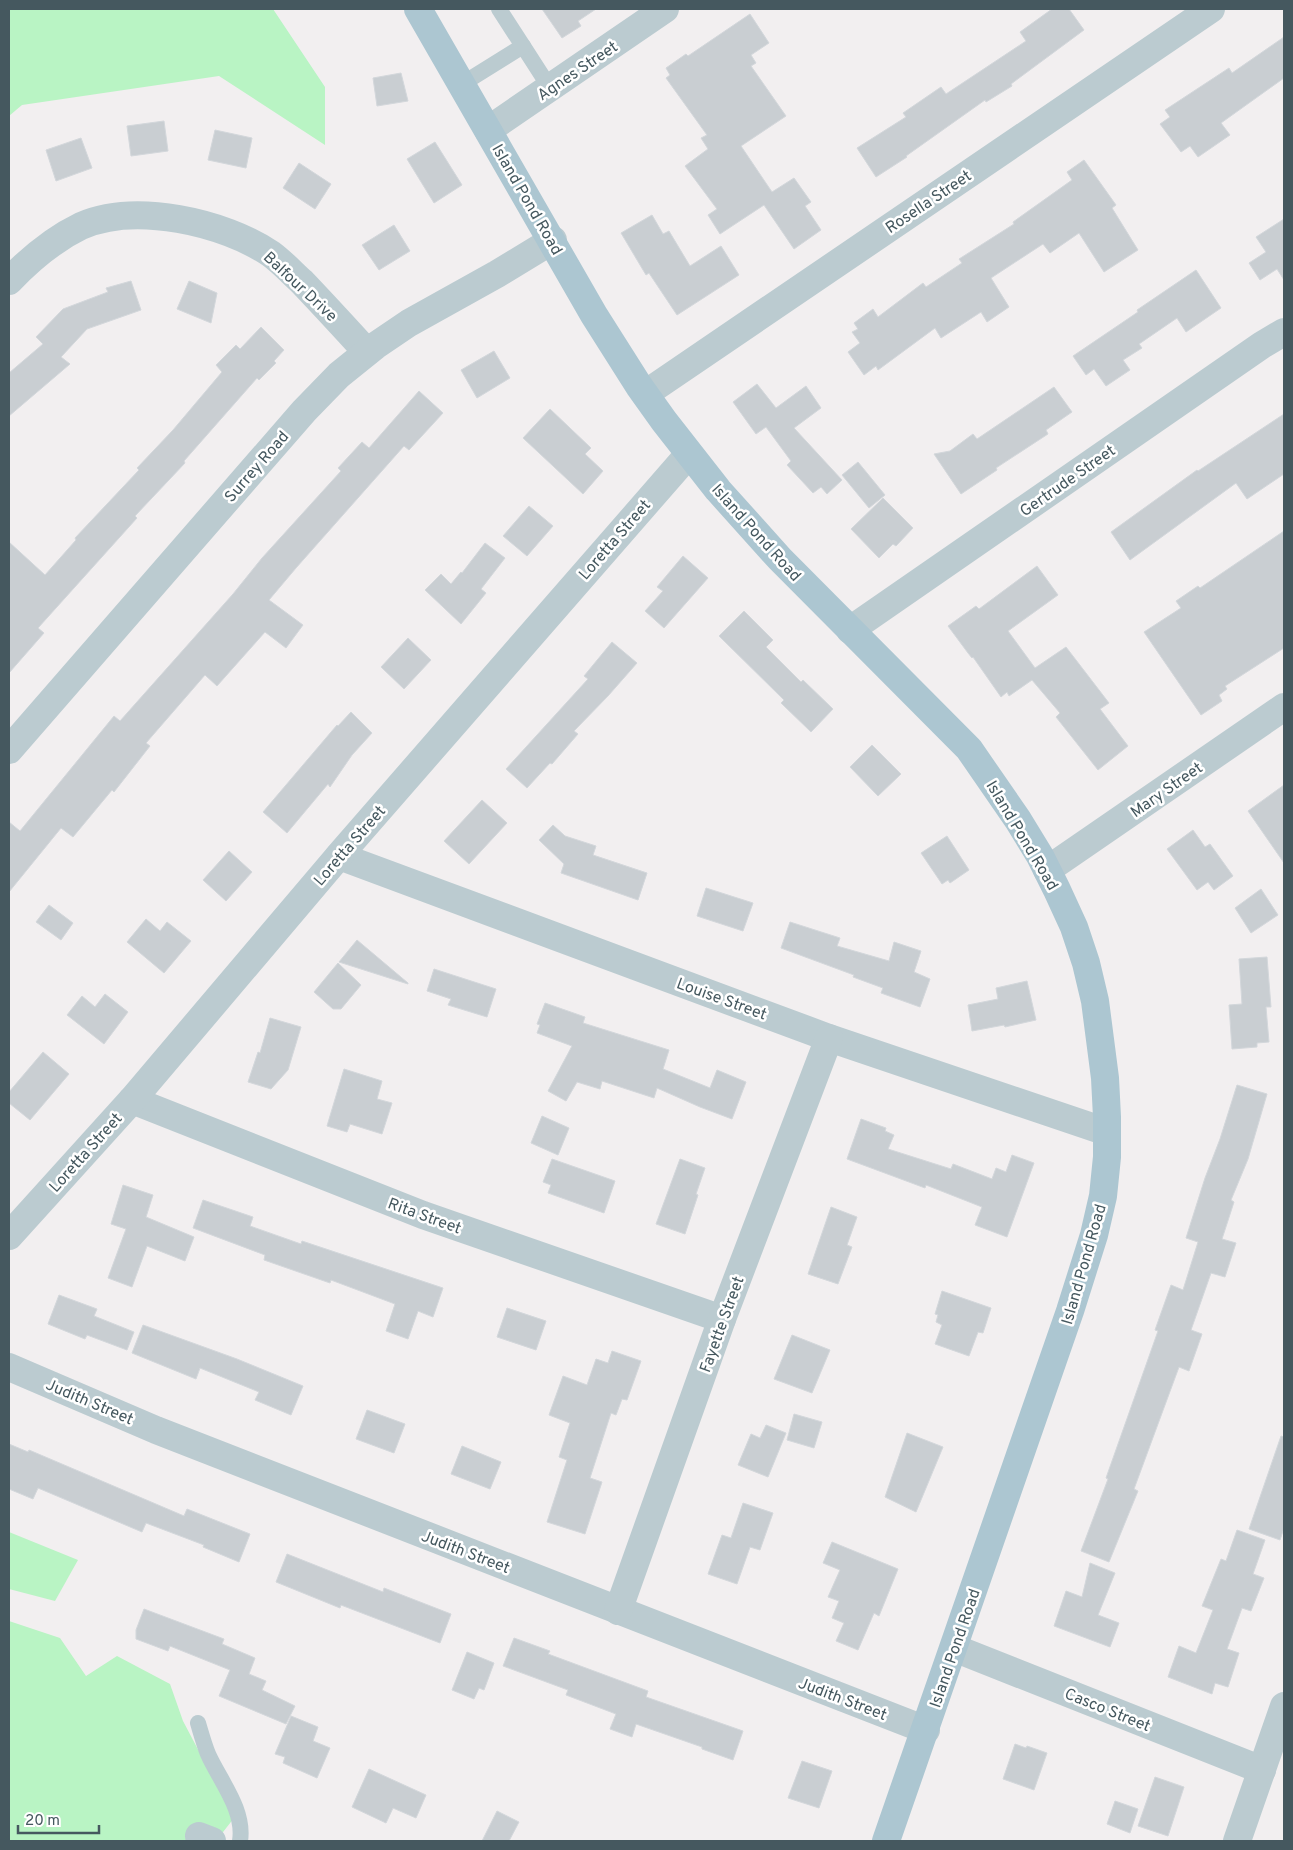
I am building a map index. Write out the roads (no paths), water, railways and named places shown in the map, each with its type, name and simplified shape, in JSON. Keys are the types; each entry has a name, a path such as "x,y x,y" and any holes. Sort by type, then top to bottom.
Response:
{"main road":[{"name":"Island Pond Road","path":"422,10 462,84 553,240 594,315 645,394 689,454 780,559 969,749 1018,820 1047,870 1074,926 1096,1001 1105,1078 1107,1157 1103,1196 1094,1234 1067,1320 886,1841"}],"street":[{"name":"Agnes Street","path":"488,130 665,9"},
{"name":"Rosella Street","path":"645,394 1211,9"},
{"name":"Balfour Drive","path":"9,281 40,253 83,225 102,220 141,216 197,223 234,233 251,241 273,256 331,312 367,352"},
{"name":"Surrey Road","path":"9,750 304,411 340,375 367,352 409,323 553,240"},
{"name":"Gertrude Street","path":"850,630 1262,345 1284,332"},
{"name":"Loretta Street","path":"9,1236 132,1100 339,856 689,454"},
{"name":"Mary Street","path":"1047,870 1284,707"},
{"name":"Louise Street","path":"339,856 829,1038 1107,1132"},
{"name":"Fayette Street","path":"618,1611 722,1319 829,1038"},
{"name":"Rita Street","path":"132,1100 423,1215 722,1319"},
{"name":"Judith Street","path":"9,1367 156,1430 926,1730"},
{"name":"Casco Street","path":"954,1648 1262,1770"},
{"path":"1237,1841 1284,1706"}],"lane":[{"path":"499,9 550,88"},
{"path":"462,84 523,46"},
{"path":"198,1724 207,1752 239,1818 240,1841"}]}
